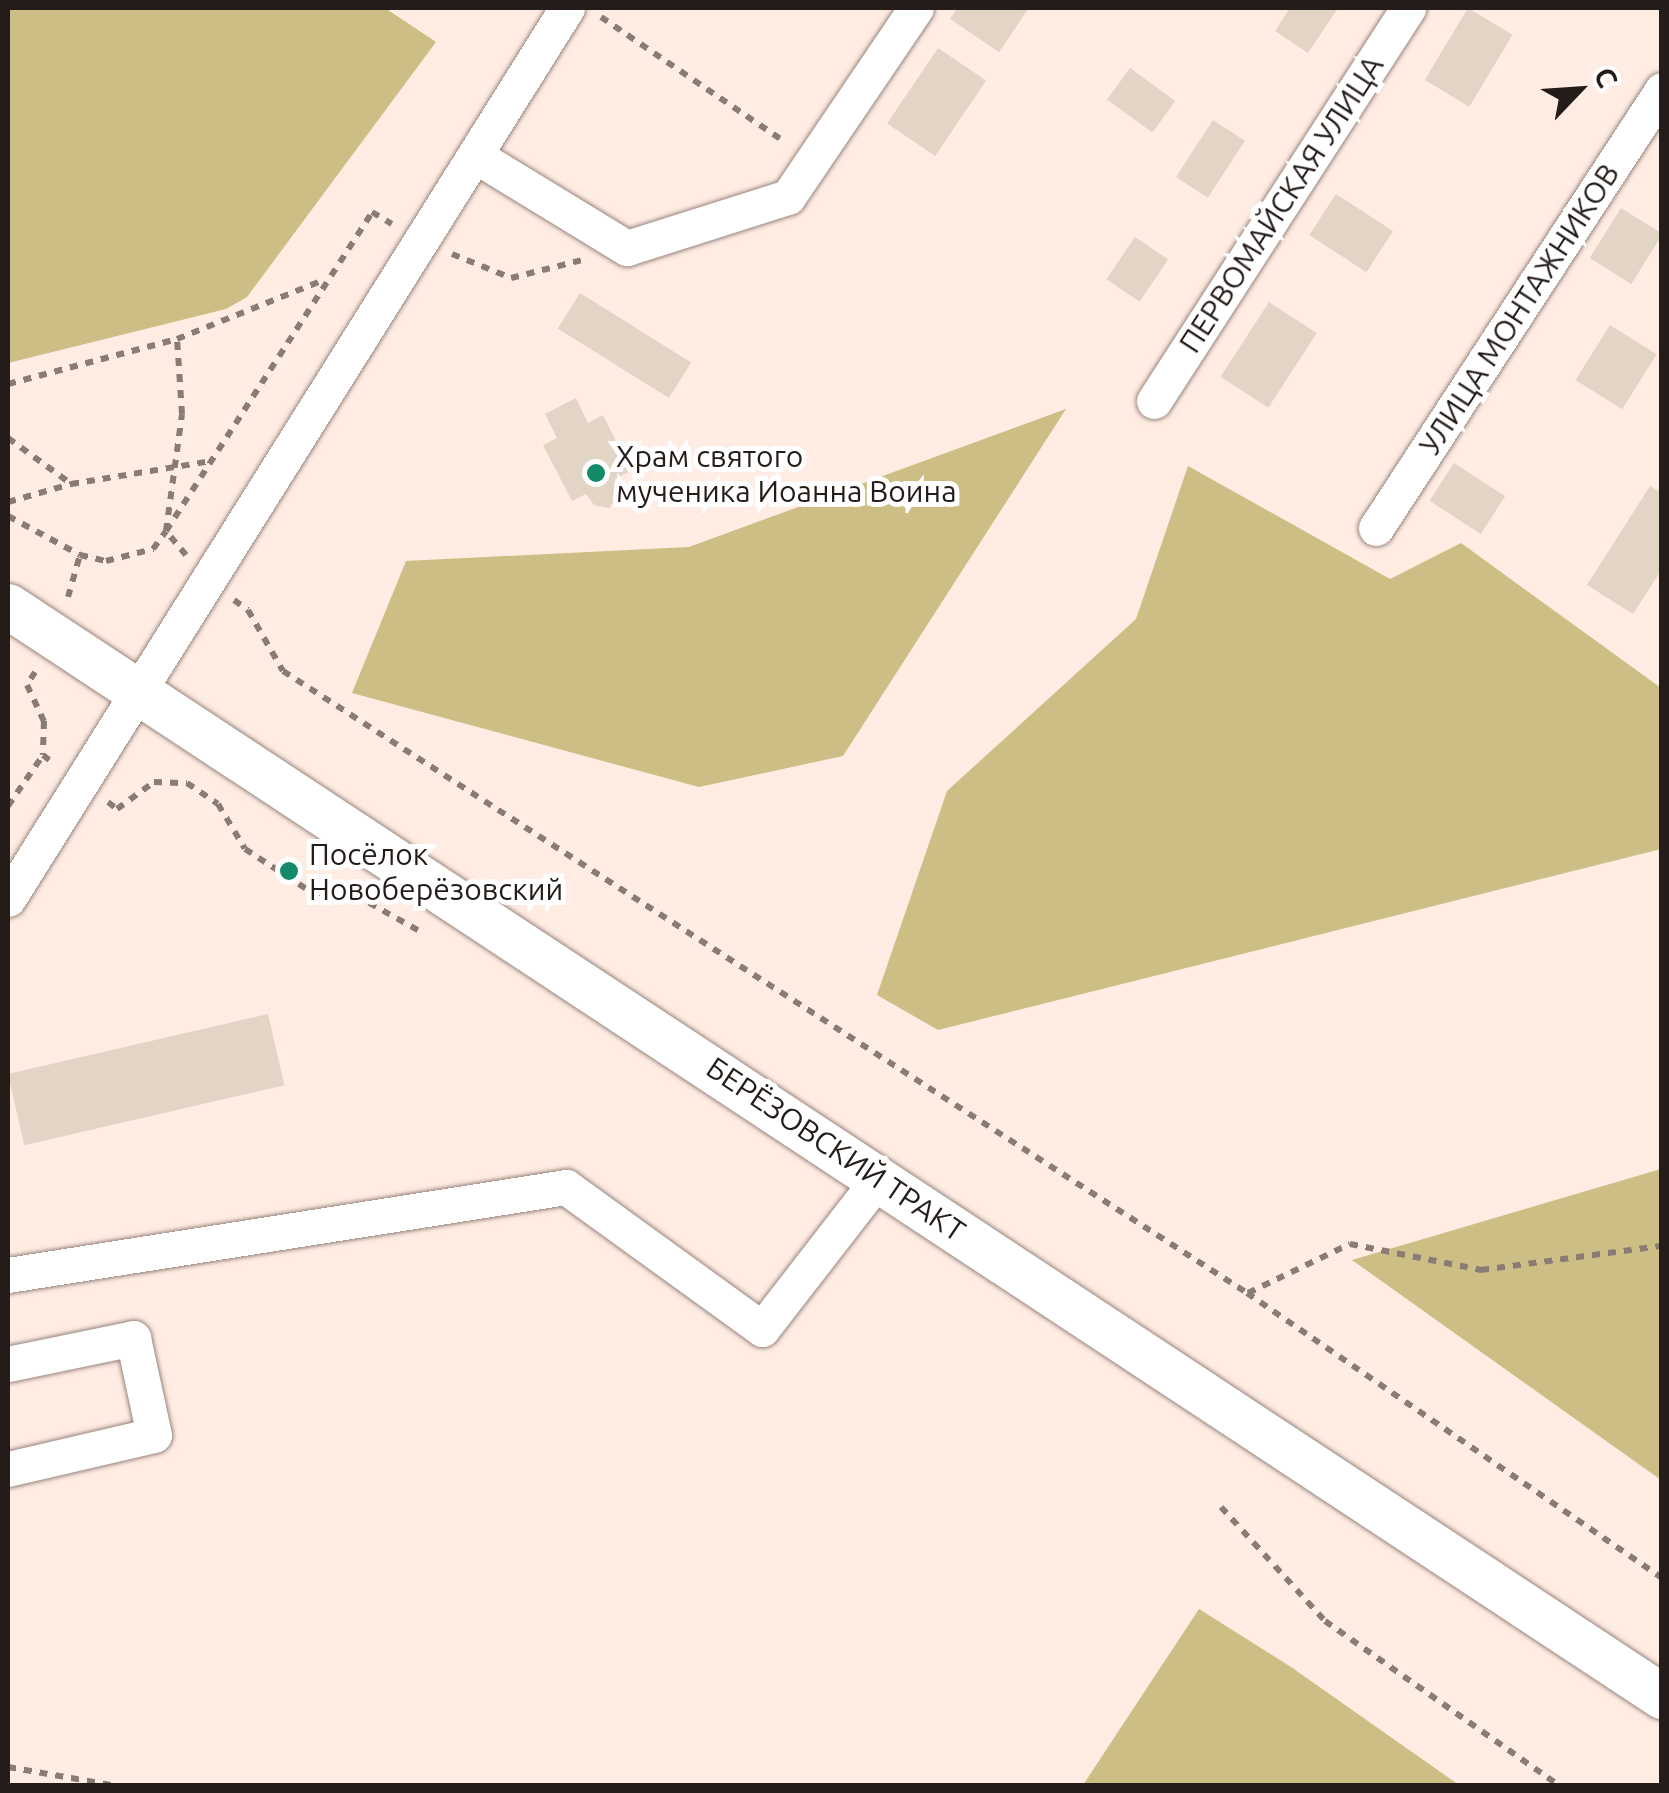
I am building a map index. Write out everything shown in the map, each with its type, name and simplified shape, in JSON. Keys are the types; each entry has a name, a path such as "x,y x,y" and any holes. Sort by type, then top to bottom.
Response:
{"main road":[{"name":"БЕРЁЗОВСКИЙ ТРАКТ","path":"8,606 1662,1696"}],"street":[{"path":"8,899 568,8"},
{"path":"476,156 627,248 788,197 916,8"},
{"name":"ПЕРВОМАЙСКАЯ УЛИЦА","path":"1154,401 1408,8"},
{"name":"УЛИЦА МОНТАЖНИКОВ","path":"1376,528 1662,90"},
{"path":"8,1274 566,1187 762,1329 879,1178"},
{"path":"8,1364 133,1338 154,1435 8,1470"}],"path":[{"path":"587,8 812,161"},
{"path":"423,242 512,278 627,248"},
{"path":"8,384 177,339 326,279"},
{"path":"8,516 80,555 133,559 153,549 166,531 182,414 177,339"},
{"path":"8,438 71,484"},
{"path":"8,502 71,484 212,461"},
{"path":"283,671 1248,1293 1662,1578"},
{"path":"8,806 43,755"},
{"path":"218,804 245,849 326,901 355,895 418,930"},
{"path":"1248,1293 1350,1244 1481,1270 1662,1246"},
{"path":"1222,1507 1325,1621 1560,1786"},
{"path":"8,1767 118,1786"}],"shaded area":[{"path":"8,8 385,8 436,42 247,297 226,309 8,363"},
{"path":"1066,409 843,756 699,787 352,693 406,561 689,547"},
{"path":"1188,466 1390,579 1461,543 1661,688 1661,849 938,1030 877,995 947,791 1136,619"},
{"path":"1661,1169 1661,1480 1352,1260"},
{"path":"1199,1609 1291,1667 1459,1785 1083,1785"}],"building":[{"path":"957,8 1029,8 999,52 950,19"},
{"path":"1290,8 1338,8 1308,53 1275,31"},
{"path":"1468,8 1513,35 1469,107 1425,80"},
{"path":"938,48 986,80 935,156 887,123"},
{"path":"1130,68 1175,101 1152,132 1107,100"},
{"path":"1213,120 1245,141 1208,198 1176,177"},
{"path":"1336,194 1393,231 1366,272 1309,235"},
{"path":"1621,208 1662,234 1631,284 1590,258"},
{"path":"1135,237 1168,259 1140,302 1106,279"},
{"path":"580,293 691,362 669,398 558,329"},
{"path":"1269,302 1317,333 1268,408 1221,377"},
{"path":"1610,325 1657,354 1622,409 1576,380"},
{"path":"576,398 588,423 603,415 631,471 615,479 620,494 609,508 594,505 586,494 572,501 543,445 557,438 545,414"},
{"path":"1454,463 1505,496 1481,534 1429,501"},
{"path":"1650,486 1662,493 1662,569 1633,614 1587,585"},
{"path":"268,1014 284,1085 24,1145 8,1074"}],"place":[{"name":"Храм святого мученика Иоанна Воина","path":"596,473"},
{"name":"Посёлок Новоберёзовский","path":"289,871"}]}
